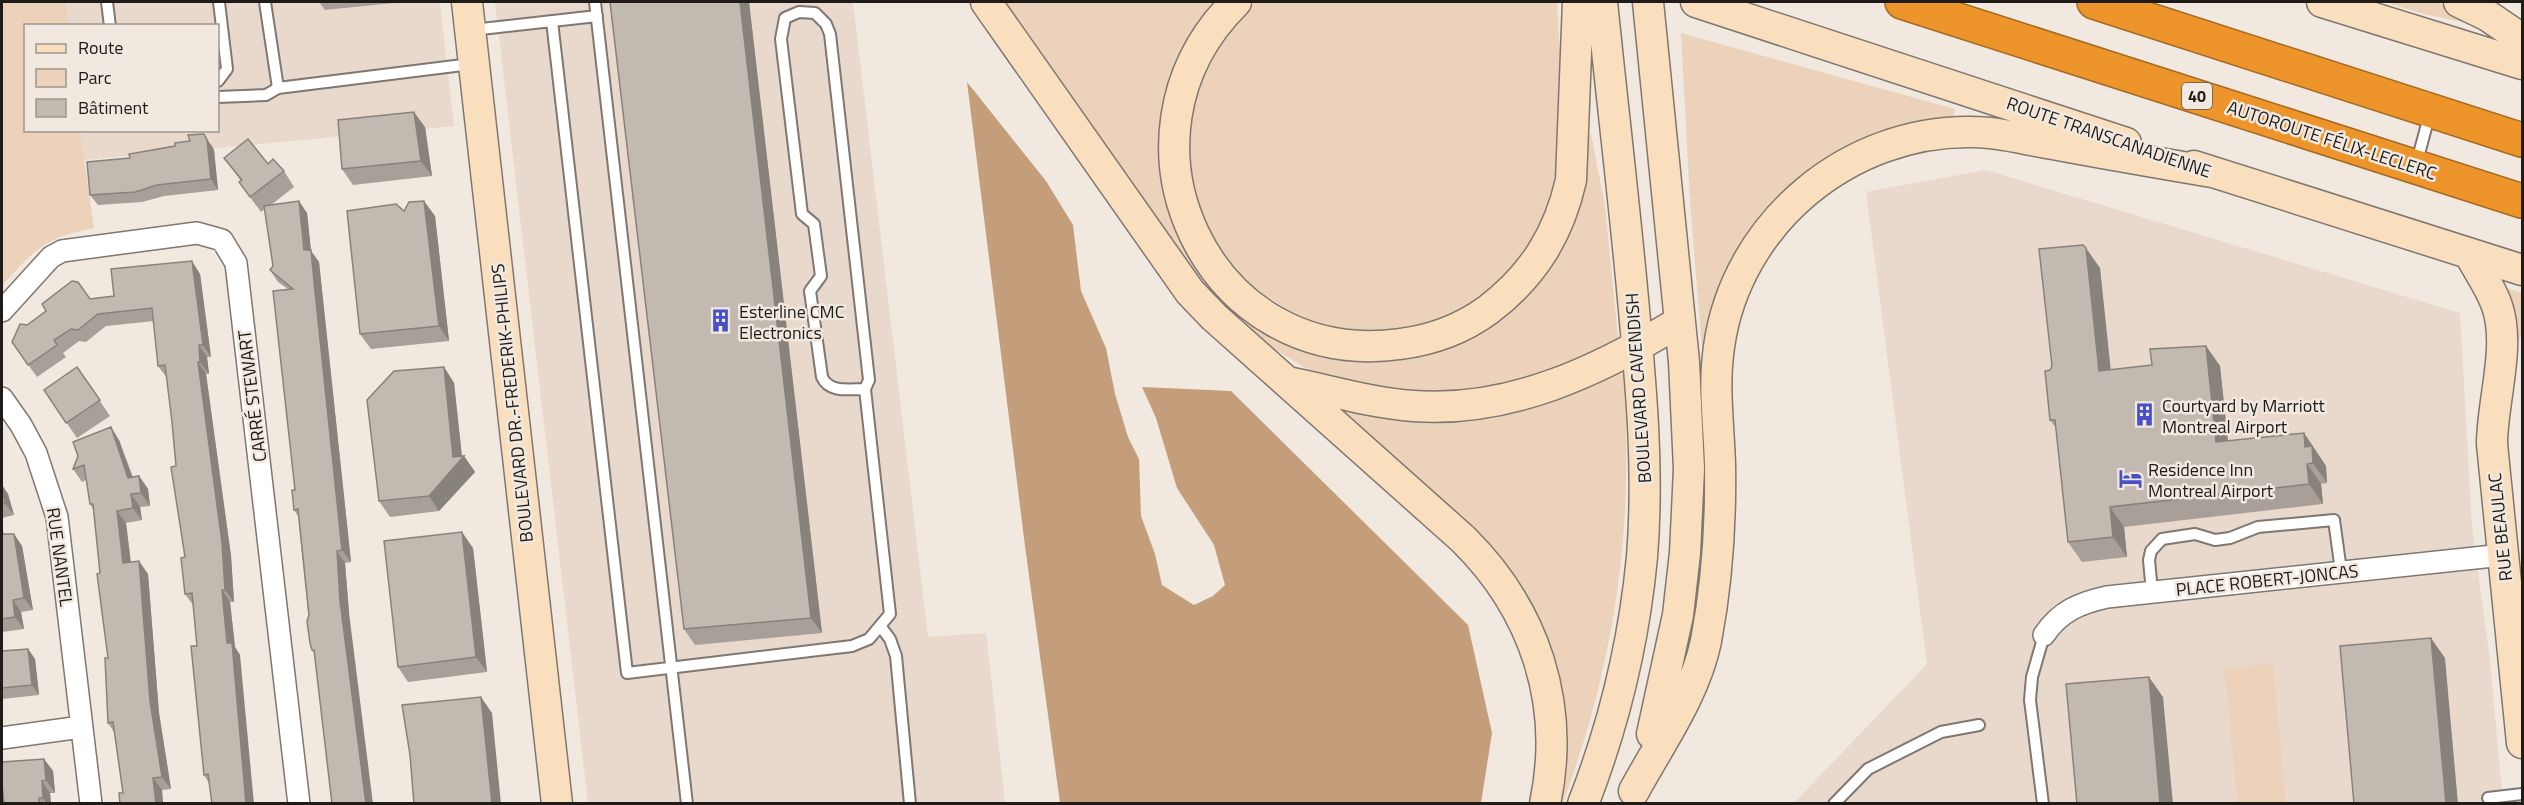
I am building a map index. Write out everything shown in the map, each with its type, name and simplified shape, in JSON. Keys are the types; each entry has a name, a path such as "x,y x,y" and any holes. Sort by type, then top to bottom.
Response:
{"highway":[{"name":"AUTOROUTE FÉLIX-LECLERC","path":"1902,2 2523,201"},
{"path":"2094,2 2523,140"}],"main road":[{"path":"986,2 1190,292 1223,325 1474,550 1494,573 1516,606 1539,656 1552,713 1553,757 1545,804"},
{"path":"1236,2 1206,37 1187,73 1180,95 1173,142 1174,167 1184,213 1203,251 1216,269 1248,302 1267,317 1311,337 1360,347 1413,343 1459,328 1480,316 1517,285 1549,244 1566,202 1571,180 1578,13"},
{"name":"BOULEVARD CAVENDISH","path":"1583,804 1605,741 1621,684 1638,584 1646,457 1638,346 1602,2"},
{"path":"1632,797 1668,671 1683,572 1689,452 1679,322 1648,2"},
{"path":"1656,2 1762,22"},
{"name":"ROUTE TRANSCANADIENNE","path":"1696,2 2040,113 2212,172 2523,270"},
{"path":"2322,2 2523,64"},
{"path":"2459,2 2488,16 2523,39"},
{"name":"BOULEVARD DR.-FREDERIK-PHILIPS","path":"469,16 557,804"},
{"path":"1632,797 1698,673 1711,609 1720,511 1716,389 1719,344 1741,277 1751,256 1781,214 1820,179 1845,164 1884,146 1934,134 1991,133 2212,172"},
{"name":"RUE BEAULAC","path":"2469,253 2497,305 2500,318 2500,382 2495,405 2492,444 2523,743"},
{"path":"1289,382 1391,404 1428,407 1493,403 1533,391 1597,366 1679,322"},
{"name":"RUE BEAULAC","path":"2500,382 2523,350"}],"street":[{"name":"CARRÉ STEWART","path":"2,311 51,257 62,251 197,233 222,240 231,250 236,263 299,804"},
{"name":"RUE NANTEL","path":"2,398 21,425 36,453 57,517 91,804"},
{"name":"PLACE ROBERT-JONCAS","path":"2044,635 2059,616 2071,608 2107,597 2503,555"},
{"path":"2,738 81,727"}],"lane":[{"path":"107,2 110,24"},
{"path":"219,2 227,69 219,80"},
{"path":"265,2 278,88"},
{"path":"595,2 687,804"},
{"path":"552,21 627,672 846,647 861,643 881,627 890,614 865,389 868,380 830,34 826,24 815,13 799,12 784,18 781,39 802,214 814,224 821,276 810,291 822,377 824,382 835,388 865,389"},
{"path":"469,16 552,21 597,16"},
{"path":"219,97 266,95 278,88 474,64"},
{"path":"2416,167 2431,110"},
{"path":"2152,592 2149,560 2151,551 2162,539 2195,534 2215,540 2230,538 2258,527 2334,520 2341,572"},
{"path":"881,627 891,639 896,657 910,804"},
{"path":"2043,804 2030,700 2032,676 2044,635"},
{"path":"1833,804 1868,769 1941,732 1978,725"},
{"path":"2488,798 2523,794"}],"shaded area":[{"path":"66,2 440,2 454,126 84,160 80,132 219,132 219,24 69,24"},
{"path":"495,2 853,2 928,637 986,633 1005,803 588,803"},
{"path":"967,82 1046,181 1073,225 1081,291 1106,348 1115,394 1128,437 1139,459 1141,516 1155,554 1162,585 1194,605 1213,596 1225,585 1214,545 1177,488 1156,418 1142,387 1231,391 1468,625 1492,733 1481,803 1060,803 1025,546"},
{"path":"1986,170 2460,313 2472,527 2490,661 2503,803 1793,804 1927,664 1866,192"}],"green space":[{"path":"2,2 66,2 69,24 24,24 24,132 80,132 94,228 63,236 42,247 32,254 2,286"},
{"path":"998,2 1223,2 1199,33 1176,214 1317,349 1501,313 1586,133 1591,134 1605,206 1619,347 1519,385 1417,396 1323,376 1302,366 1249,333 1214,304"},
{"path":"1256,2 1557,2 1562,84 1562,143 1554,198 1542,229 1528,251 1506,277 1453,315 1395,331 1337,327 1282,306 1237,270 1204,222 1189,165 1196,100 1204,70 1228,31"},
{"path":"2384,2 2438,2 2464,16 2463,22 2424,14"},
{"path":"1681,33 1955,109 1952,123 1804,180 1704,373 1690,201"},
{"path":"2500,286 2522,293 2522,335 2512,347"},
{"path":"1619,372 1623,375 1626,486 1617,593 1596,698 1581,750 1563,803 1556,803 1539,629 1338,412 1343,407"},
{"path":"2273,663 2286,803 2237,803 2224,668"}],"building":[{"name":"Esterline CMC Electronics","path":"610,2 740,2 811,618 684,629"},
{"path":"414,112 421,161 342,169 338,120"},
{"path":"204,134 207,140 211,179 157,185 135,192 90,195 87,162 130,158 129,154 175,146 175,143 190,141 188,135"},
{"path":"248,139 268,164 273,159 284,171 250,197 239,182 242,180 224,158"},
{"path":"299,201 304,250 311,250 342,550 337,551 340,601 366,804 332,804 314,650 310,643 307,621 309,615 298,509 294,510 292,490 295,490 273,291 293,289 270,270 273,266 264,206"},
{"path":"424,201 439,326 360,334 347,211 396,204 404,211 409,202"},
{"name":"Courtyard by Marriott Montreal Airport","path":"2083,245 2086,248 2099,371 2152,365 2150,349 2206,346 2216,442 2304,433 2305,447 2312,446 2313,463 2307,464 2309,484 2110,507 2113,537 2068,542 2055,420 2050,420 2045,371 2050,370 2052,366 2039,249"},
{"path":"192,261 203,345 199,345 200,362 198,362 222,543 225,590 222,590 227,643 232,643 246,804 212,804 208,774 204,775 191,646 197,646 192,593 185,594 181,558 185,557 171,467 176,466 172,422 165,365 158,366 152,308 98,314 78,330 71,329 54,340 57,345 28,365 12,342 20,324 27,325 46,311 42,304 72,281 78,282 90,299 114,296 111,269"},
{"path":"77,367 100,400 66,423 44,390"},
{"path":"444,367 453,457 464,456 429,496 379,501 367,400 394,371"},
{"path":"111,427 128,478 139,476 141,493 131,494 133,508 117,511 123,563 139,561 150,701 162,777 153,778 156,804 120,804 119,793 123,793 113,722 108,723 105,658 108,658 97,574 100,573 93,504 90,504 84,465 73,469 78,456 73,442"},
{"path":"462,532 476,657 398,667 384,541"},
{"path":"2,534 14,534 24,598 13,600 15,617 2,619"},
{"path":"2431,638 2446,804 2354,804 2340,646"},
{"path":"28,649 32,685 2,688 2,651"},
{"path":"2149,677 2160,804 2077,804 2066,684"},
{"path":"481,697 492,804 414,804 410,755 402,705"},
{"path":"44,759 46,780 42,781 43,798 39,798 39,804 4,804 2,762"}],"place":[{"name":"Esterline CMC Electronics","path":"721,321"},
{"name":"Courtyard by Marriott Montreal Airport","path":"2144,415"},
{"name":"Residence Inn Montreal Airport","path":"2130,479"}]}
